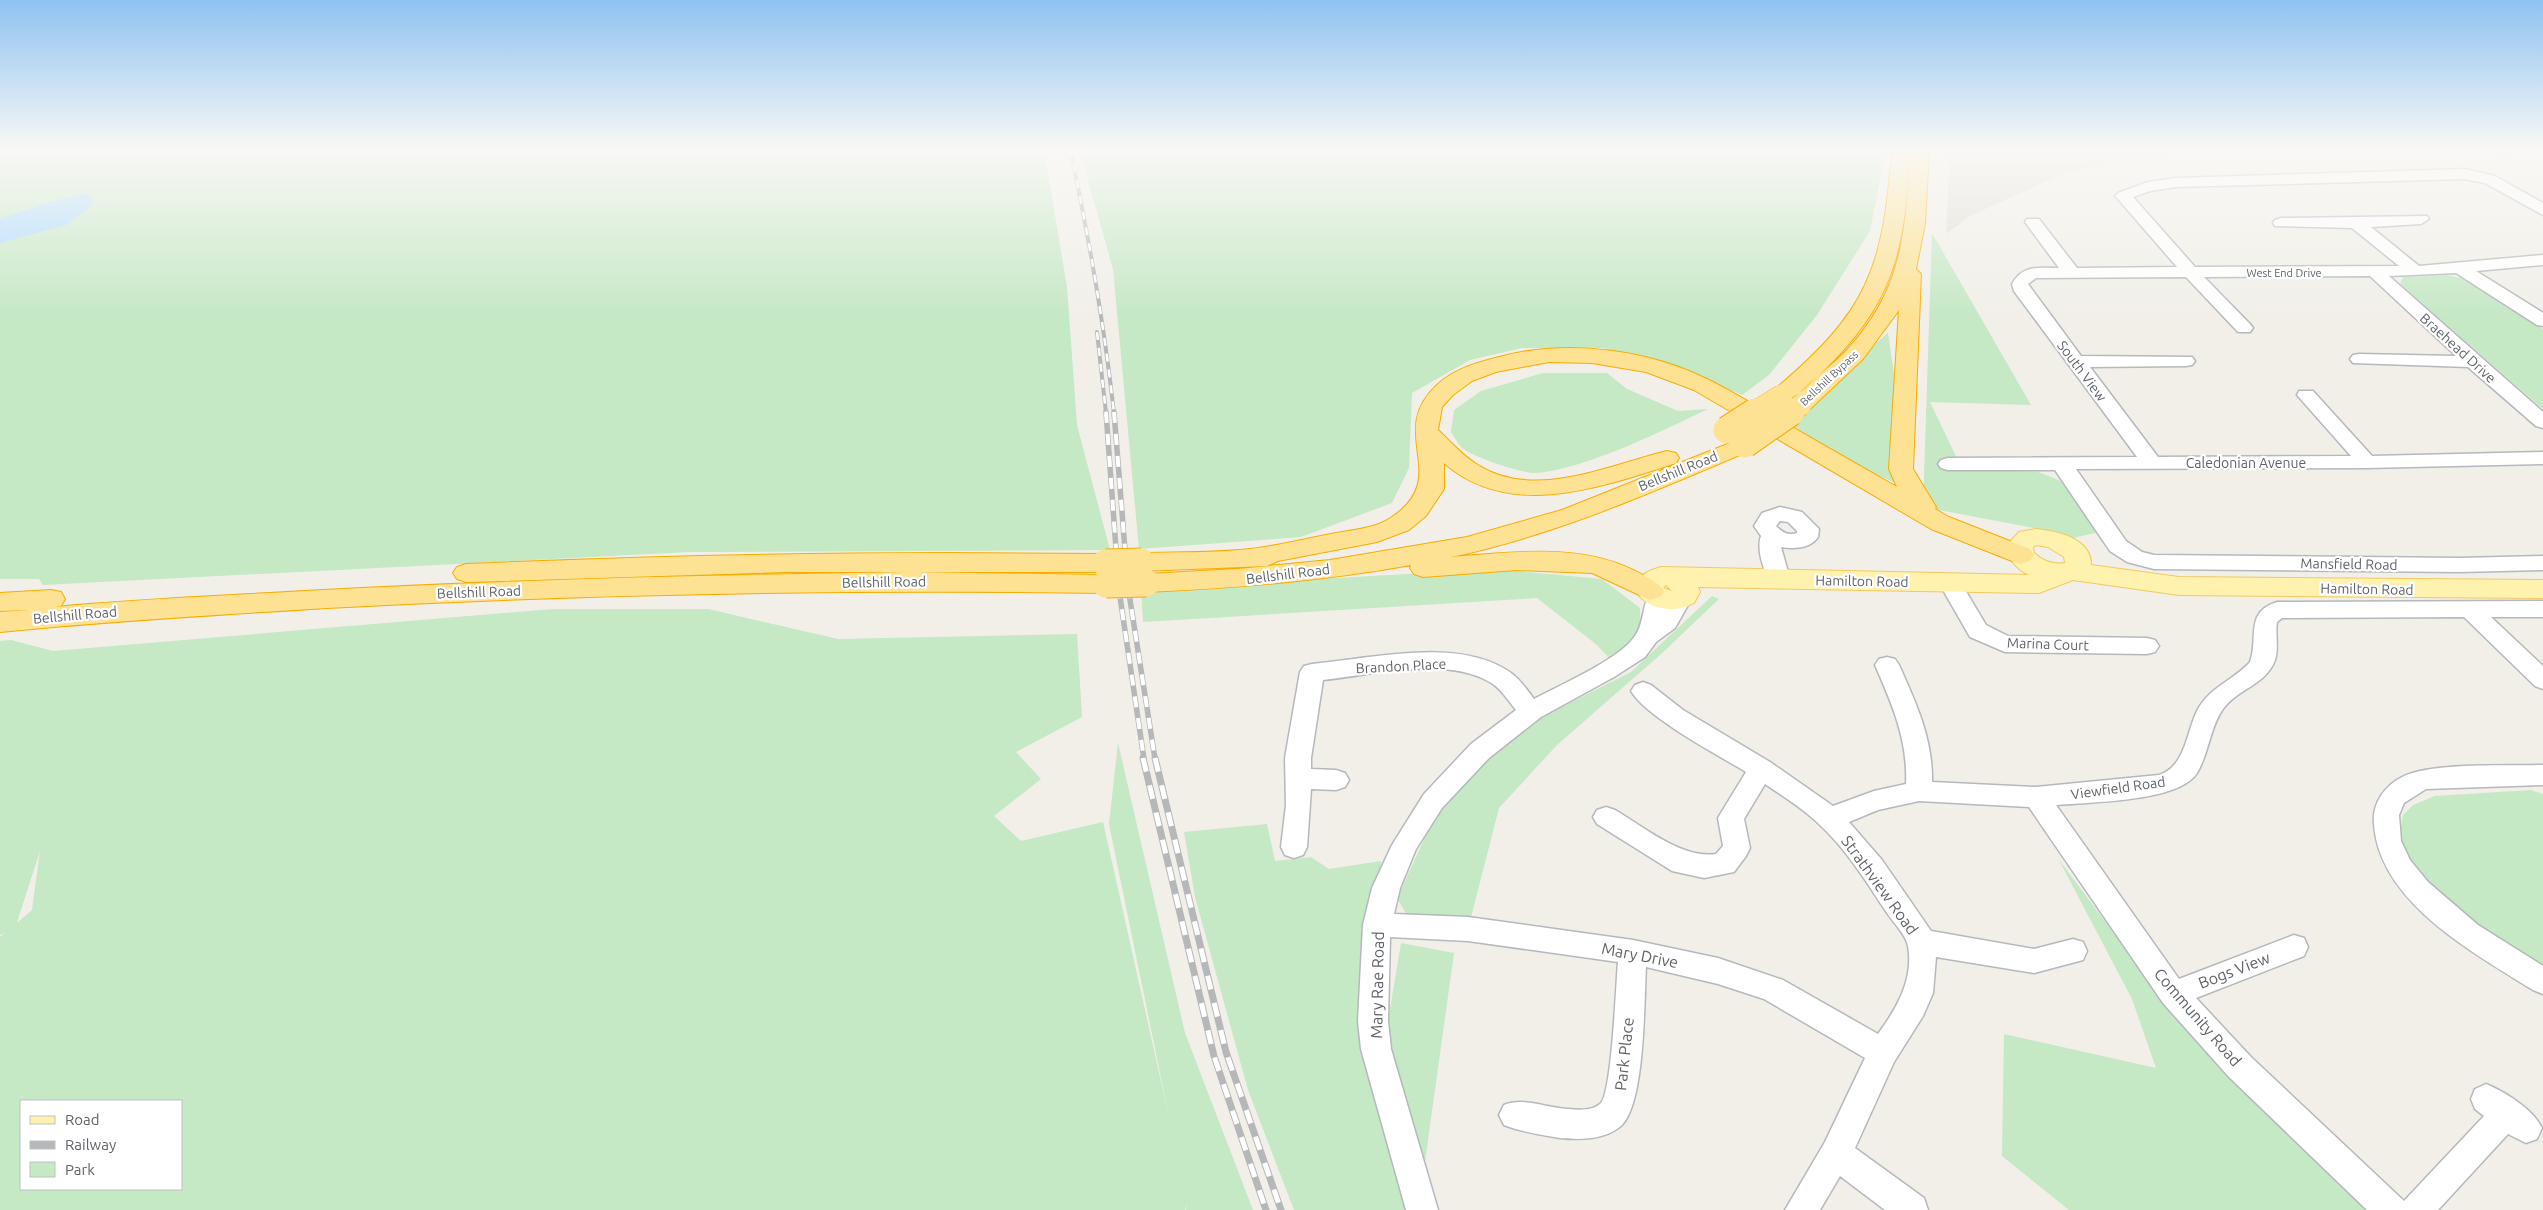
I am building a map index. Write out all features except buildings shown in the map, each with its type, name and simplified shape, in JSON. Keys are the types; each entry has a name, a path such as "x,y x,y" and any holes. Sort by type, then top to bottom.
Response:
{"highway":[{"name":"Bellshill Bypass","path":"1791,400 1812,370 1859,319 1875,290 1892,243 1896,205"},
{"name":"Bellshill Bypass","path":"1736,437 1791,400 1832,378 1858,353 1878,328 1894,300 1912,248 1915,205"},
{"path":"1912,248 1901,470 1911,490 1924,507"},
{"path":"1249,558 1377,534 1400,524 1417,510 1431,489 1432,469 1426,431 1431,406 1445,390 1464,376 1515,360 1549,355 1592,356 1652,366 1702,384 1940,523 2026,552"},
{"path":"1426,431 1460,464 1473,473 1492,481 1520,487 1585,484 1686,452"},
{"name":"Bellshill Road","path":"1,617 447,592 696,584 913,581 1144,572 1249,558 1339,551 1413,540 1500,520 1590,493 1686,452 1736,437"},
{"name":"Bellshill Road","path":"1144,572 1231,580 1364,565 1513,534 1579,511 1736,437"},
{"path":"1891,494 1977,527 2026,552"},
{"path":"1231,580 1516,561 1595,564 1669,592"}],"main road":[{"path":"2026,552 2045,571 2070,565"},
{"path":"2010,583 2021,577 2026,552"},
{"name":"Hamilton Road","path":"1669,592 1714,578 2039,584 2070,565 2150,583 2192,586 2543,589"}],"street":[{"path":"2131,205 2191,273 2244,328"},
{"path":"2281,223 2356,223 2422,219"},
{"path":"2033,222 2072,273"},
{"path":"2356,223 2415,271"},
{"name":"West End Drive","path":"2024,277 2033,273 2415,271 2543,260"},
{"path":"2459,268 2543,321"},
{"name":"Braehead Drive","path":"2375,272 2472,362 2543,422"},
{"name":"South View","path":"2024,277 2020,284 2023,291 2152,463"},
{"path":"2359,359 2472,362"},
{"path":"2076,362 2186,361"},
{"path":"2306,396 2367,462"},
{"name":"Caledonian Avenue","path":"1948,464 2367,462 2543,458"},
{"name":"Mansfield Road","path":"2061,463 2118,546 2135,557 2154,562 2543,564"},
{"path":"1772,535 1769,544 1779,578"},
{"name":"Marina Court","path":"1950,583 1978,630 2005,644 2147,646"},
{"name":"Mary Rae Road","path":"1422,1210 1376,1049 1374,1021 1377,925 1386,888 1405,845 1432,801 1480,751 1532,711 1606,671 1637,650 1648,636 1666,622 1669,592"},
{"name":"Viewfield Road","path":"1830,818 1874,801 1919,791 2036,797 2159,785 2178,778 2188,767 2214,703 2233,686 2258,669 2265,656 2263,628 2270,614 2277,610 2543,609"},
{"path":"2470,610 2543,680"},
{"name":"Brandon Place","path":"1298,779 1298,758 1312,672 1419,663 1461,663 1483,669 1503,679 1532,711"},
{"path":"1887,665 1914,724 1921,765 1919,791"},
{"name":"Strathview Road","path":"1644,691 1674,716 1801,795 1830,818 1872,868 1922,942 1922,970 1918,992 1908,1016 1884,1052 1836,1153 1801,1210"},
{"path":"1606,817 1682,863 1704,867 1724,864 1736,848 1731,818 1761,769"},
{"path":"2543,775 2426,779 2413,782 2398,793 2387,808 2385,834 2405,873 2430,903 2457,924 2543,981"},
{"path":"1294,847 1299,805 1298,779 1336,780"},
{"name":"Community Road","path":"2036,797 2173,994 2240,1067 2391,1210"},
{"name":"Mary Drive","path":"1377,925 1468,929 1633,952 1718,971 1773,990 1884,1052"},
{"path":"1922,942 2034,961 2074,952"},
{"name":"Bogs View","path":"2173,994 2294,947"},
{"name":"Park Place","path":"1515,1115 1575,1126 1598,1120 1611,1114 1620,1098 1623,1080 1633,952"},
{"path":"2416,1210 2506,1114"},
{"path":"1836,1153 1912,1210"}],"shaded area":[{"path":"1947,205 1993,205 1970,216 1946,234"}],"green space":[{"path":"0,205 1053,205 1067,287 1077,425 1110,550 689,552 43,585 39,579 0,579"},
{"path":"1095,205 1875,205 1870,231 1817,315 1769,375 1742,395 1677,366 1603,348 1522,348 1470,360 1412,393 1409,468 1392,503 1301,537 1139,549 1113,269"},
{"path":"1932,233 2031,405 1930,402 1962,469 2038,472 2063,482 2097,531 2095,533 2073,538 2050,531 1923,507"},
{"path":"2447,275 2469,280 2543,329 2543,409 2400,284 2403,277"},
{"path":"1888,333 1911,490 1776,429"},
{"path":"1543,373 1607,373 1627,389 1678,411 1708,409 1647,438 1579,464 1557,470 1530,473 1500,465 1479,457 1461,447 1451,432 1454,410 1481,391"},
{"path":"1496,569 1602,579 1640,608 1641,637 1613,662 1597,645 1537,598 1143,622 1141,589"},
{"path":"1712,596 1719,599 1660,655 1557,745 1499,808 1468,929 1411,922 1397,898 1434,818 1488,754 1546,715 1631,672"},
{"path":"553,609 708,609 838,639 1077,634 1082,717 1016,752 1041,779 994,816 1021,841 1103,822 1169,1117 1109,824 1118,743 1185,1033 1253,1210 1186,1210 1187,1204 1185,1210 0,1210 0,937 5,933 0,935 0,641 11,640 53,651","holes":["40,851 32,910 17,922"]},
{"path":"2531,790 2543,794 2543,976 2437,901 2401,847 2400,833 2403,815 2413,805 2435,796"},
{"path":"1267,824 1275,861 1311,857 1329,869 1381,861 1366,1059 1409,1210 1294,1210 1248,1090 1195,897 1184,832"},
{"path":"2059,860 2161,996 2377,1210 2069,1210 2002,1156 2004,1034 2156,1068 2132,999"},
{"path":"1401,943 1454,953 1423,1176 1387,1027"}],"water":[{"path":"39,205 92,205 66,225 0,243 0,219"}],"railway":[{"path":"1081,205 1106,347 1114,413"},
{"path":"1097,332 1106,413"},
{"path":"1106,412 1119,590 1144,759"},
{"path":"1114,412 1128,587 1155,759"},
{"path":"1143,758 1214,1056 1266,1210"},
{"path":"1155,758 1226,1052 1281,1210"}]}
